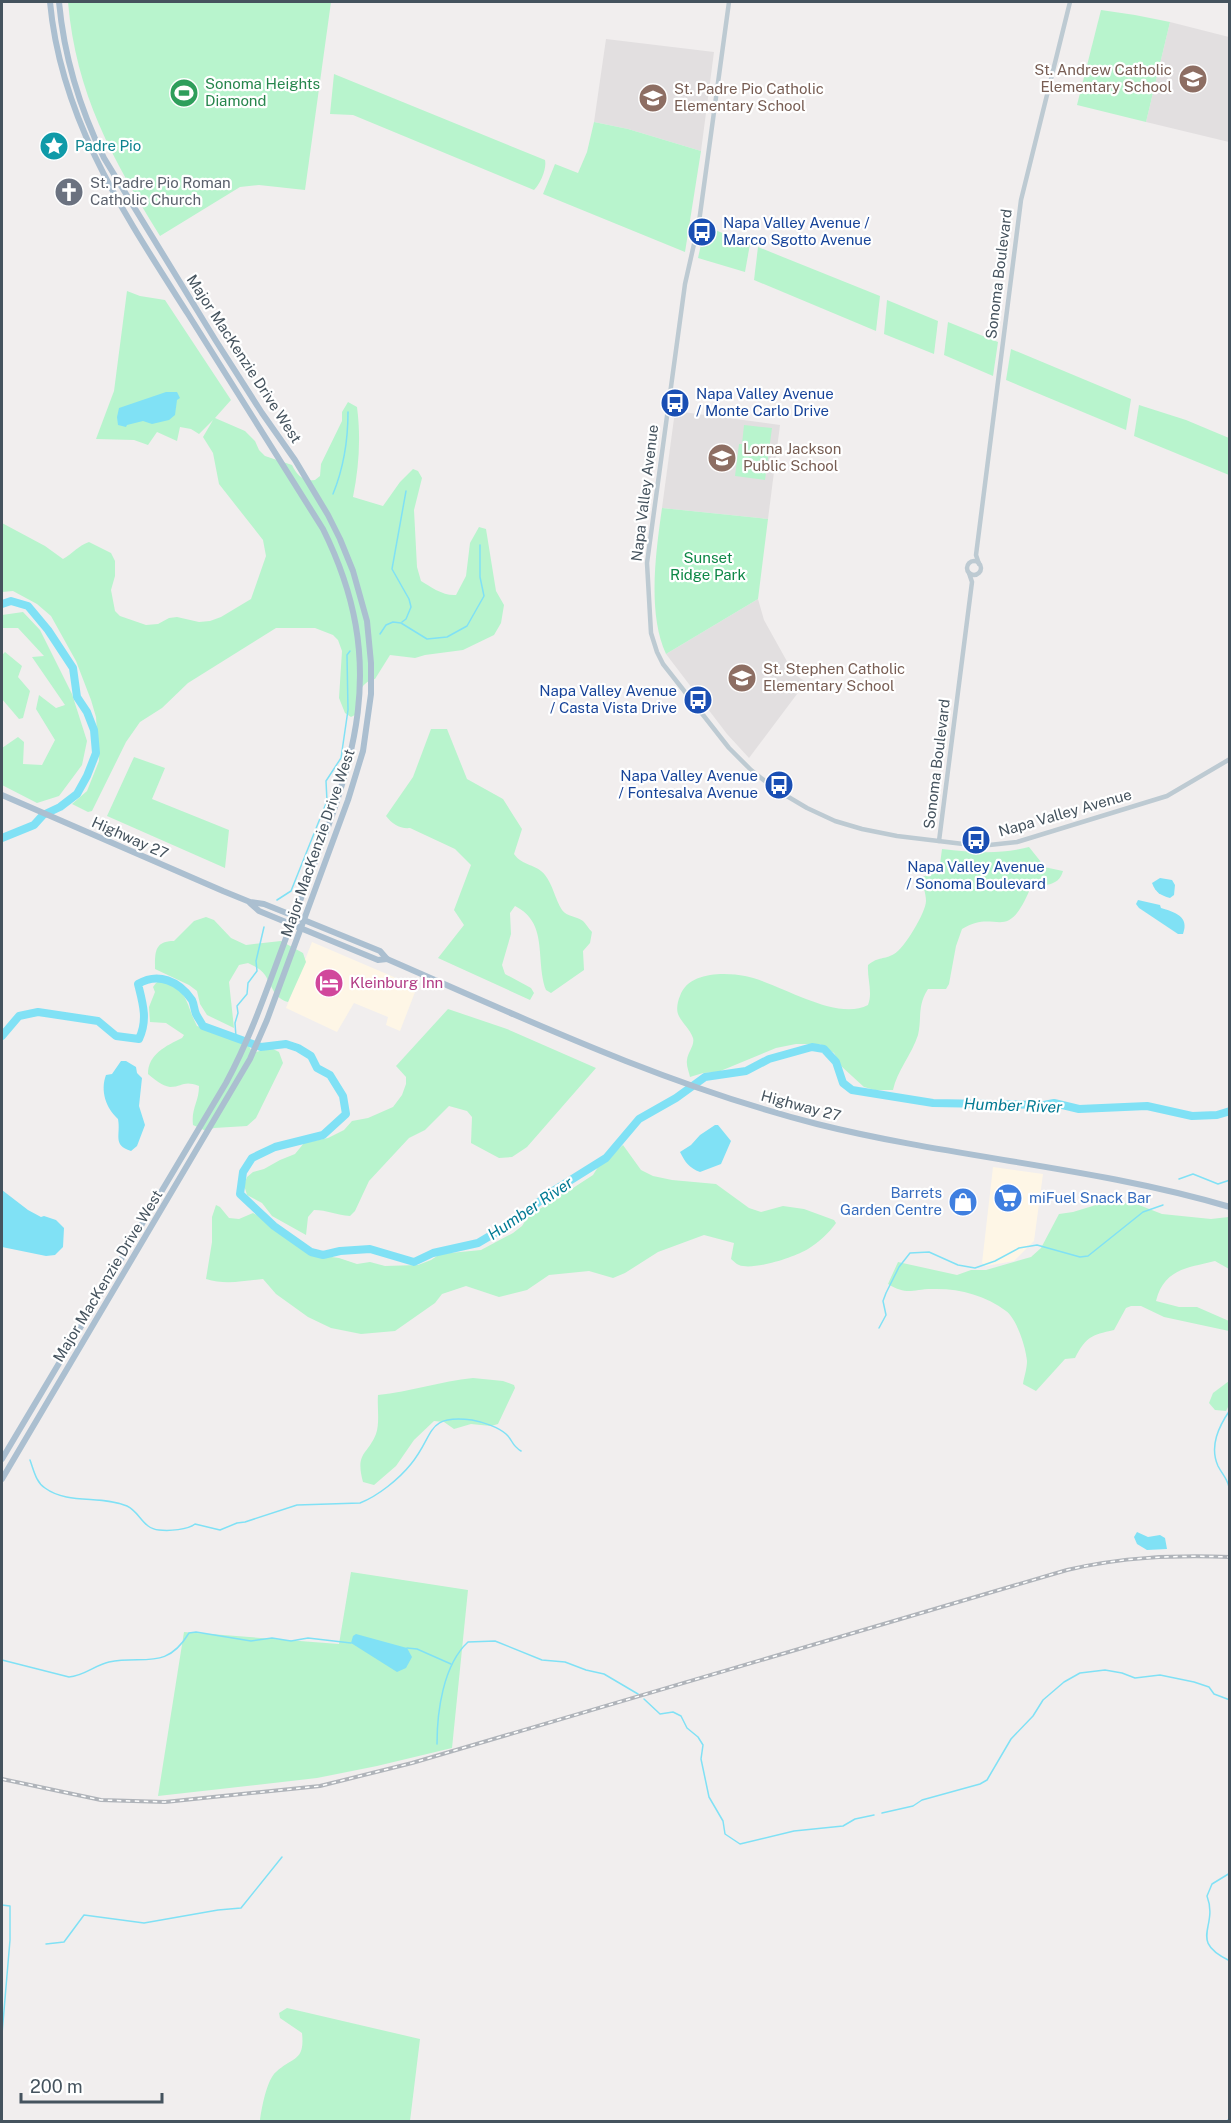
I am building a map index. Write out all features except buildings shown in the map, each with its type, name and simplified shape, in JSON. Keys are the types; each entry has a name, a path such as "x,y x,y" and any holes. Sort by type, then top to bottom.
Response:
{"main road":[{"name":"Major MacKenzie Drive West","path":"2,1459 240,1055 344,781 354,743 361,677 359,640 354,612 343,574 323,529 141,239 98,164 80,124 65,80 51,18 50,2"},
{"name":"Major MacKenzie Drive West","path":"2,1479 250,1059 354,784 367,731 371,694 370,640 361,596 340,539 295,460 245,386 104,158 86,117 74,79 63,34 59,2"},
{"name":"Highway 27","path":"2,795 250,902 264,904 381,951 387,959"},
{"name":"Highway 27","path":"250,902 259,911 378,960 387,959 606,1053 774,1113 855,1133 1135,1184 1230,1207"}],"street":[{"name":"Napa Valley Avenue","path":"729,2 699,222 685,284 648,556 647,577 652,639 663,664 715,732 741,761 775,789 818,813 856,828 897,836 991,846 1028,839 1162,798 1185,787 1230,759"},
{"name":"Sonoma Boulevard","path":"979,564 976,555 1021,200 1070,2"},
{"name":"Sonoma Boulevard","path":"970,563 976,555"},
{"path":"970,563 979,564 981,569 977,574 969,573 970,563"},
{"name":"Sonoma Boulevard","path":"969,573 972,582"},
{"name":"Sonoma Boulevard","path":"939,841 972,582 977,574"}],"shaded area":[{"name":"St. Andrew Catholic Elementary School","path":"1170,22 1229,37 1229,142 1146,122"},
{"name":"St. Padre Pio Catholic Elementary School","path":"606,39 714,52 701,151 628,129 594,122"},
{"name":"Lorna Jackson Public School","path":"675,411 780,425 768,519 662,508"},
{"name":"St. Stephen Catholic Elementary School","path":"758,599 764,620 794,674 806,682 749,758 727,734 666,654"},
{"path":"312,942 417,987 400,1031 386,1025 388,1017 354,1003 337,1032 286,1008"},
{"path":"993,1167 1043,1174 1034,1241 1014,1261 986,1266 982,1263"}],"green space":[{"path":"68,2 331,2 305,190 259,185 240,187 160,236 126,179 99,124 79,66"},
{"path":"1101,10 1170,22 1146,122 1077,105"},
{"path":"334,74 545,160 541,180 534,190 353,115 330,114"},
{"path":"594,122 628,129 701,151 685,252 543,194 555,164 578,173 587,152"},
{"path":"705,226 750,244 745,272 698,258"},
{"path":"758,247 880,296 876,331 754,280"},
{"path":"127,291 140,296 165,300 231,400 215,418 245,431 265,456 292,465 298,475 304,479 315,480 320,476 321,464 342,421 342,412 348,402 357,407 359,452 353,497 383,506 400,482 413,469 418,471 422,478 414,510 417,567 421,581 442,593 456,595 466,576 470,543 479,527 486,529 496,591 504,605 501,623 494,635 463,650 415,658 390,655 375,679 362,688 355,715 351,717 345,713 339,698 342,651 338,640 333,635 315,628 276,628 188,683 162,708 140,722 126,742 92,811 88,812 72,804 87,791 99,761 96,717 91,700 76,661 51,616 37,604 13,591 2,592 2,523 45,546 63,559 89,542 111,553 115,561 115,576 111,590 115,611 120,616 146,625 158,624 169,618 177,617 199,622 221,617 251,599 266,556 263,540 219,484 213,453 203,437 213,420 199,434 191,429 180,427 177,441 157,432 148,445 134,440 96,439 114,391"},
{"path":"887,300 938,321 934,354 884,334"},
{"path":"948,322 998,342 993,376 944,355"},
{"path":"1011,349 1131,399 1126,430 1006,380"},
{"path":"1139,405 1186,420 1229,438 1229,475 1134,436"},
{"path":"744,425 772,428 765,480 735,476"},
{"name":"Sunset Ridge Park","path":"662,508 768,519 758,599 666,654 660,638 655,601 656,562"},
{"path":"23,612 40,630 72,694 87,741 82,765 59,796 37,803 2,785 2,748 18,737 24,742 23,764 42,765 55,740 36,709 39,695 56,708 65,705 32,657 44,656 18,628 2,628 2,615"},
{"path":"5,652 22,666 18,677 30,691 23,718 19,719 2,699 2,655"},
{"path":"431,729 447,729 467,779 503,799 522,829 514,854 521,861 542,871 562,910 583,921 592,932 590,943 583,951 584,970 551,993 546,990 537,932 533,922 526,913 515,906 510,913 511,934 502,965 505,974 531,988 534,993 530,1000 438,958 464,925 454,910 471,865 455,849 410,828 396,825 386,816 413,777"},
{"path":"134,757 165,768 152,799 229,830 225,868 107,816"},
{"path":"1029,847 1041,862 1025,863 1063,871 1061,876 1054,883 1030,889 1022,906 1007,921 984,921 962,929 956,946 949,984 946,989 928,989 921,1007 918,1035 893,1090 875,1090 864,1087 841,1066 834,1053 820,1044 796,1044 776,1048 718,1072 690,1077 687,1062 693,1038 677,1010 684,988 691,982 717,974 745,976 823,1005 855,1009 868,1005 870,995 868,965 898,951 914,930 926,901 921,877 939,872 942,849 996,852"},
{"path":"206,917 214,920 231,938 246,945 281,941 303,953 306,962 288,1002 276,995 259,969 248,963 239,965 229,982 234,1028 207,1015 200,1004 197,991 189,985 155,969 159,946 174,941 194,921"},
{"path":"161,980 182,993 197,1026 237,1037 249,1046 252,1053 271,1048 279,1052 283,1063 256,1118 247,1126 214,1128 206,1131 193,1125 199,1086 183,1084 170,1087 158,1082 148,1074 151,1061 155,1056 184,1035 166,1023 150,1022 149,1007 155,992 153,987"},
{"path":"448,1009 507,1029 596,1068 527,1147 512,1157 499,1158 471,1143 472,1117 467,1111 449,1106 425,1130 409,1138 369,1181 355,1211 350,1216 314,1210 308,1217 306,1235 272,1216 262,1203 247,1195 244,1185 247,1177 253,1172 295,1154 304,1143 328,1138 344,1130 352,1121 368,1118 393,1107 402,1095 406,1084 406,1077 396,1066"},
{"path":"623,1145 641,1170 653,1176 716,1184 749,1208 761,1212 783,1206 804,1209 834,1220 836,1223 823,1238 808,1249 764,1265 738,1265 731,1259 734,1243 704,1235 658,1252 613,1278 589,1271 549,1275 527,1290 499,1297 466,1286 442,1294 435,1303 395,1331 361,1334 331,1328 308,1317 276,1294 263,1279 227,1282 206,1279 212,1242 212,1217 216,1205 229,1218 239,1219 253,1213 271,1224 280,1233 324,1256 357,1264 370,1262 385,1266 418,1265 440,1254 481,1250 513,1233 522,1226 529,1215 593,1175 598,1167"},
{"path":"1109,1201 1139,1205 1162,1214 1211,1219 1229,1217 1229,1269 1215,1261 1186,1268 1165,1282 1156,1301 1179,1307 1197,1307 1229,1321 1229,1331 1164,1317 1141,1306 1131,1306 1126,1308 1114,1330 1086,1341 1075,1358 1065,1359 1036,1391 1023,1384 1027,1364 1025,1349 1010,1315 998,1305 961,1291 925,1289 905,1291 888,1284 898,1262 957,1275 971,1270 986,1270 1031,1257 1041,1248 1059,1214"},
{"path":"473,1378 503,1381 514,1385 515,1388 498,1424 491,1426 471,1424 454,1429 444,1422 434,1421 414,1440 396,1466 374,1485 363,1482 361,1459 376,1434 378,1395"},
{"path":"1229,1381 1229,1405 1226,1411 1215,1410 1209,1403 1213,1393"},
{"path":"351,1572 468,1590 452,1748 317,1778 158,1796 184,1632 339,1644"},
{"path":"287,2008 420,2039 410,2121 260,2121 270,2081 276,2072 300,2054 302,2049 302,2033 280,2018 279,2013"}],"water":[{"path":"166,392 177,392 180,398 177,400 175,415 169,420 152,424 143,421 126,427 118,425 119,408"},
{"path":"1160,878 1172,880 1175,885 1174,895 1170,898 1159,893 1152,883"},
{"path":"1138,900 1160,905 1161,908 1180,916 1185,928 1183,934 1178,934 1139,908 1136,904"},
{"path":"121,1061 126,1061 136,1067 137,1073 142,1078 139,1106 145,1125 137,1146 131,1151 121,1146 119,1142 118,1119 110,1110 104,1093 106,1075 112,1074"},
{"path":"718,1125 731,1141 721,1164 700,1172 688,1164 680,1152"},
{"path":"2,1190 28,1210 41,1217 56,1220 64,1228 63,1247 55,1255 46,1256 2,1247"},
{"path":"1137,1532 1148,1537 1160,1535 1165,1538 1167,1549 1147,1550 1137,1544 1134,1537"},
{"path":"356,1634 407,1648 412,1657 406,1668 397,1672 351,1643"}],"waterway":[{"path":"333,494 345,454 348,412"},
{"path":"402,622 406,619 411,607 392,569 406,491"},
{"path":"380,634 386,625 393,622 401,623 427,639 447,637 467,626 484,596 480,577 480,545"},
{"name":"Humber River","path":"2,604 11,601 28,606 48,630 73,668 77,697 87,712 94,730 96,753 77,794 60,807 43,815 34,825 2,838"},
{"path":"277,900 291,891 327,801 326,781 341,758 348,710 347,655 350,651"},
{"path":"236,1037 237,1006 247,994 248,983 257,971 256,961 264,927"},
{"name":"Humber River","path":"2,1036 19,1016 38,1012 98,1021 116,1036 139,1039 144,1019 138,984 146,980 160,979 174,983 187,993 203,1026 261,1047 286,1044 298,1048 311,1056 317,1068 330,1075 343,1096 346,1114 323,1135 275,1147 252,1158 243,1172 240,1194 274,1226 311,1252 323,1255 340,1251 370,1249 414,1262 433,1253 478,1243 515,1221 550,1193 606,1158 639,1119 676,1098 705,1077 746,1071 769,1059 812,1047 824,1049 836,1062 843,1083 852,1090 933,1103 1044,1105 1054,1103 1079,1109 1147,1106 1192,1116 1217,1115 1230,1111"},
{"path":"1179,1179 1193,1174 1218,1184 1230,1180"},
{"path":"879,1328 886,1315 883,1301 886,1293 899,1267 910,1253 929,1252 958,1265 975,1268 995,1261 1019,1248 1037,1245 1080,1257 1088,1256 1143,1212 1163,1205"},
{"path":"1229,1487 1215,1459 1215,1444 1219,1429 1230,1410"},
{"path":"30,1460 39,1483 54,1493 127,1506 145,1524 154,1529 178,1530 195,1524 220,1530 297,1505 360,1503 367,1500 381,1492 411,1464 433,1429 446,1420 472,1420 490,1425 506,1434 515,1447 521,1451"},
{"path":"2,1660 69,1677 80,1675 109,1662 163,1657 172,1653 189,1633 196,1632 251,1641 272,1638 291,1641 308,1638 351,1643"},
{"path":"437,1744 440,1704 447,1676 459,1652 468,1642 495,1641 542,1660 565,1662 604,1674 638,1694"},
{"path":"407,1648 417,1649 451,1664"},
{"path":"882,1813 913,1806 922,1800 987,1780 1011,1739 1033,1716 1043,1700 1064,1682 1080,1673 1105,1670 1135,1678 1160,1675 1209,1687 1214,1694 1230,1700"},
{"path":"644,1699 660,1714 673,1712 681,1716 687,1728 698,1737 703,1745 701,1759 709,1797 723,1821 725,1834 740,1844 794,1831 843,1826 855,1819 874,1815"},
{"path":"46,1944 64,1942 84,1915 144,1923 241,1908 282,1857"},
{"path":"1230,1873 1212,1884 1207,1896 1210,1907 1207,1940 1217,1953 1230,1961"},
{"path":"2,1905 10,1906 10,1940 2,2034"},
{"path":"1227,2122 1230,2117"}],"railway":[{"path":"2,1779 101,1800 165,1802 320,1786 412,1763 1067,1570 1108,1562 1148,1558 1230,1557"}],"place":[{"name":"St. Andrew Catholic Elementary School","path":"1193,79"},
{"name":"Sonoma Heights Diamond","path":"184,93"},
{"name":"St. Padre Pio Catholic Elementary School","path":"653,98"},
{"name":"Padre Pio","path":"54,146"},
{"name":"St. Padre Pio Roman Catholic Church","path":"69,192"},
{"name":"Napa Valley Avenue / Marco Sgotto Avenue","path":"702,232"},
{"name":"Napa Valley Avenue / Monte Carlo Drive","path":"675,403"},
{"name":"Lorna Jackson Public School","path":"722,458"},
{"name":"St. Stephen Catholic Elementary School","path":"742,678"},
{"name":"Napa Valley Avenue / Casta Vista Drive","path":"698,700"},
{"name":"Napa Valley Avenue / Fontesalva Avenue","path":"779,785"},
{"name":"Napa Valley Avenue / Sonoma Boulevard","path":"976,840"},
{"name":"Kleinburg Inn","path":"329,983"},
{"name":"miFuel Snack Bar","path":"1008,1198"},
{"name":"Barrets Garden Centre","path":"963,1202"}]}
